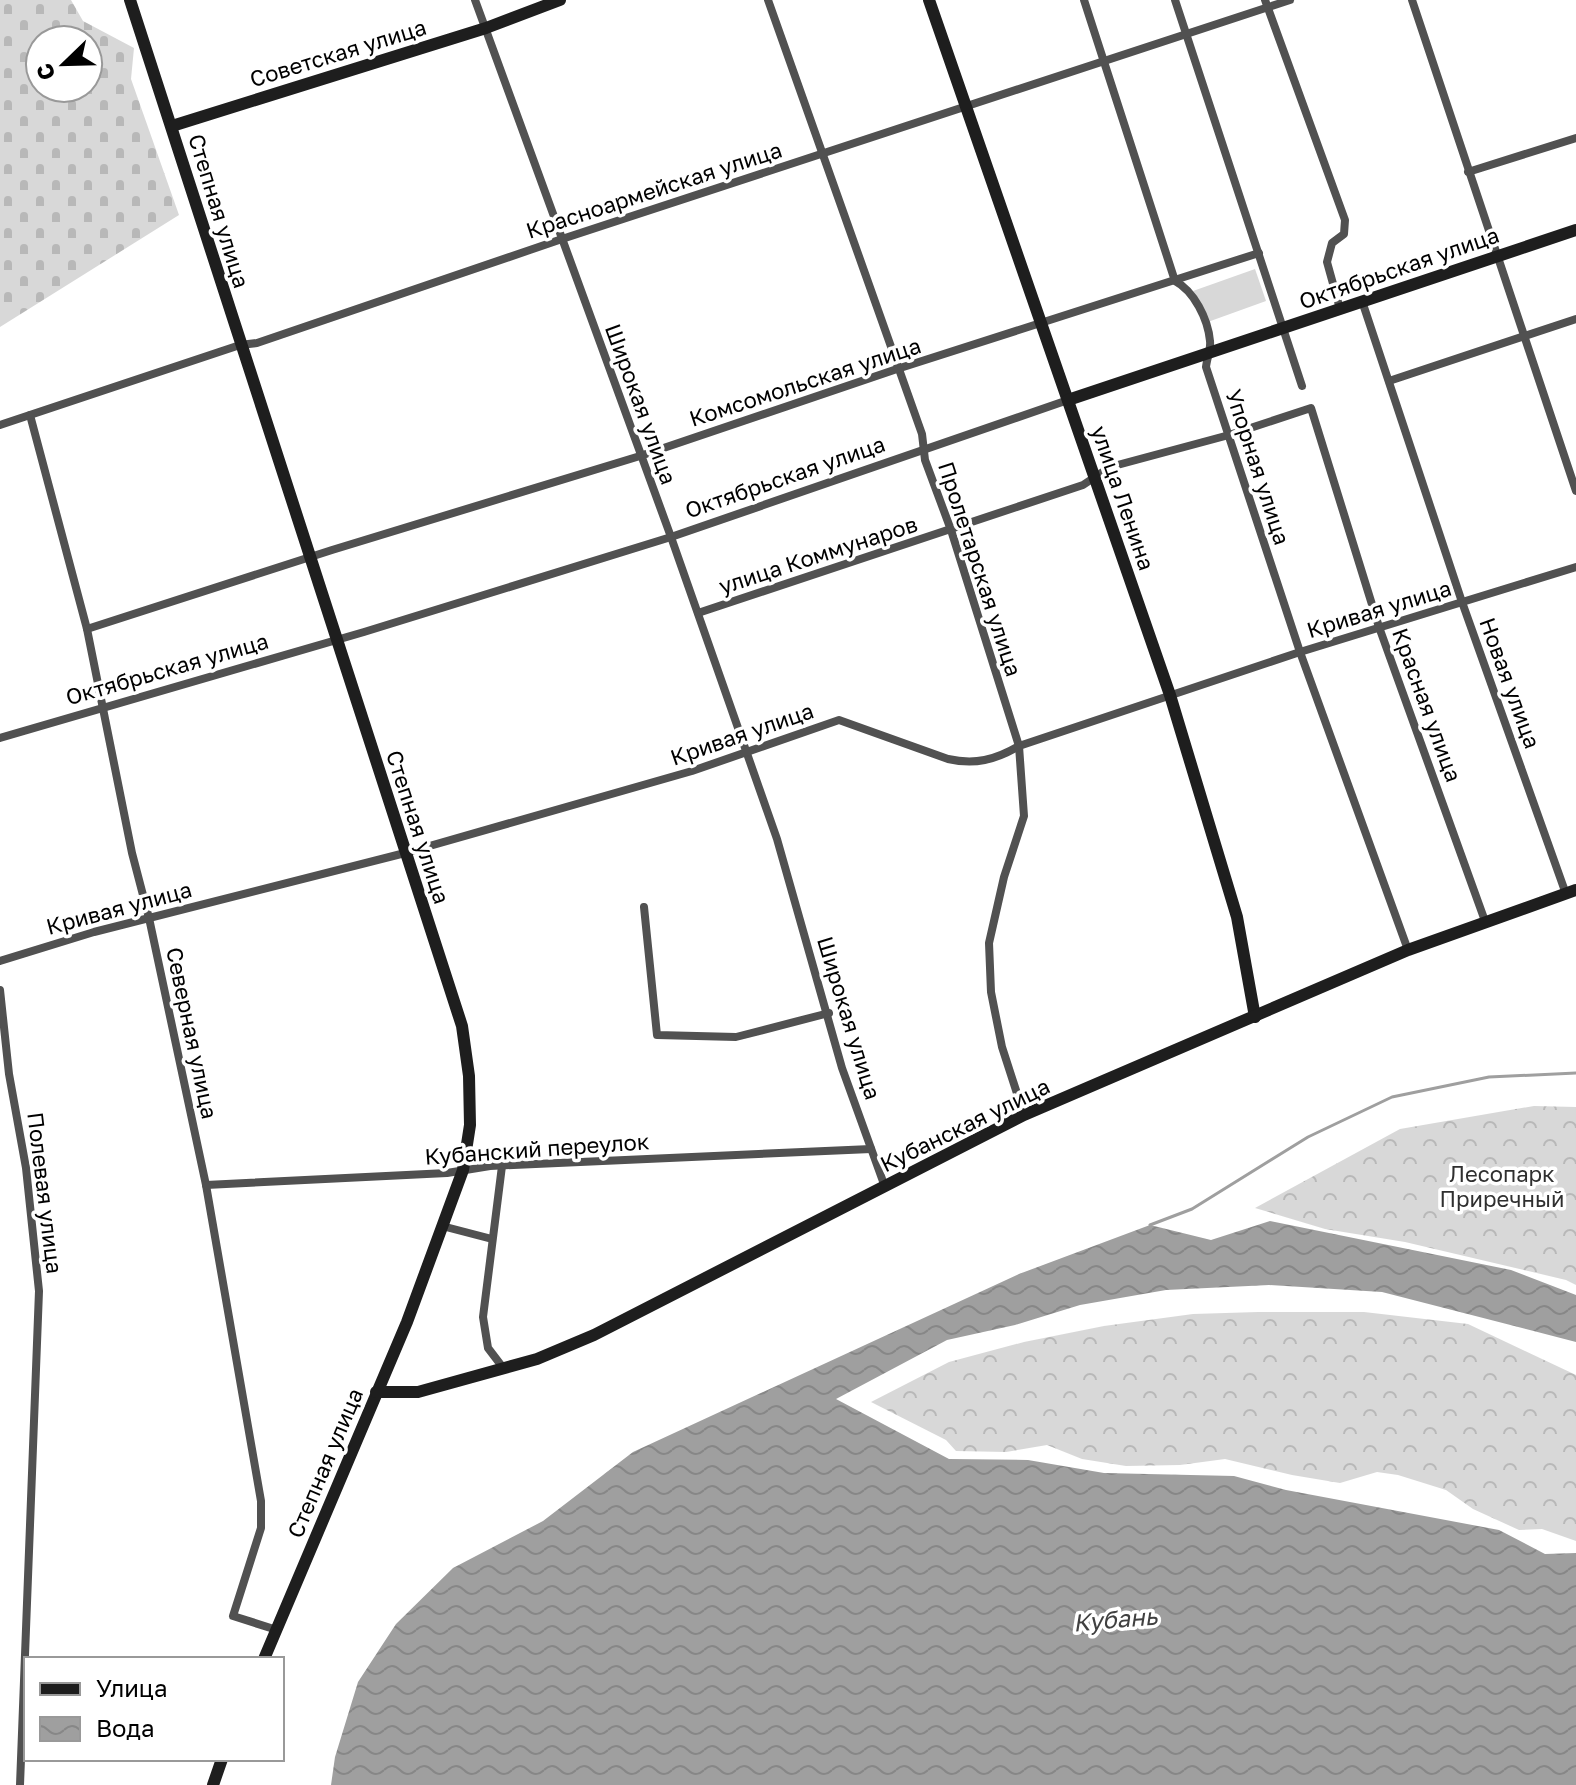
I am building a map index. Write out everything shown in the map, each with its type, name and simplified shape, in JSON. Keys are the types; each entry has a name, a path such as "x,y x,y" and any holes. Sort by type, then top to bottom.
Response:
{"street":[{"name":"Степная улица","path":"130,0 462,1026 469,1076 470,1125 463,1170 407,1322 265,1657"},
{"name":"Широкая улица","path":"475,0 671,537 777,839 829,1013 842,1068 885,1187"},
{"name":"Советская улица","path":"172,126 486,28 560,0"},
{"name":"Пролетарская улица","path":"768,0 922,434 925,460 951,530 1019,746 1024,816 1004,877 989,943 991,992 999,1033 1024,1115"},
{"name":"улица Ленина","path":"929,0 1170,695 1237,917 1255,1017"},
{"name":"Упорная улица","path":"1084,0 1175,281 1186,287 1194,297 1210,336 1206,367 1300,652 1408,950"},
{"path":"1175,0 1302,386"},
{"name":"Красноармейская улица","path":"0,425 240,345 271,339 562,239 1187,34 1266,4 1290,0"},
{"path":"1412,0 1576,491"},
{"path":"1266,4 1345,220 1344,234 1332,243 1327,262 1340,309"},
{"path":"1468,172 1576,138"},
{"name":"Октябрьская улица","path":"0,738 338,640 671,537 1576,230"},
{"name":"Комсомольская улица","path":"87,629 640,456 897,369 1259,253"},
{"name":"Новая улица","path":"1362,301 1462,602 1571,892"},
{"path":"1389,381 1576,319"},
{"name":"улица Коммунаров","path":"698,613 1083,485 1110,467 1229,435 1311,408"},
{"name":"Красная улица","path":"1311,408 1379,627 1485,921"},
{"name":"Северная улица","path":"30,415 87,629 132,853 149,918 206,1185 261,1501 261,1528 233,1616 277,1630"},
{"name":"Кривая улица","path":"0,961 94,932 405,853 692,771 839,720 948,759 966,763 982,762 1019,746 1300,652 1576,567"},
{"name":"Кубанская улица","path":"376,1392 418,1392 537,1359 594,1335 1024,1115 1408,950 1571,892"},
{"path":"644,907 657,1035 736,1037 829,1013"},
{"name":"Полевая улица","path":"0,990 9,1074 26,1168 39,1291 25,1657"},
{"name":"Кубанский переулок","path":"206,1185 447,1173 502,1166 871,1149"},
{"path":"502,1166 483,1317 488,1348 504,1369"},
{"path":"442,1226 492,1239"},
{"name":"Полевая улица","path":"20,1785 24,1681"},
{"path":"213,1785 221,1761"}],"green space":[{"path":"0,0 71,0 83,21 89,24 24,24 24,104 104,104 104,32 134,48 131,79 179,215 0,327"},
{"path":"1255,269 1266,301 1205,323 1193,291"},
{"name":"Лесопарк Приречный","path":"1534,1106 1576,1107 1576,1285 1566,1280 1405,1242 1325,1229 1255,1208 1400,1129"},
{"path":"1364,1312 1468,1324 1576,1375 1576,1541 1542,1529 1519,1530 1473,1509 1446,1490 1398,1475 1377,1472 1340,1483 1225,1459 1180,1465 1126,1466 1082,1459 1047,1445 1006,1452 956,1451 946,1440 871,1402 949,1362 1024,1342 1104,1326 1193,1314"}],"water":[{"name":"Кубань","path":"1270,1221 1511,1270 1576,1295 1576,1342 1382,1292 1269,1285 1166,1290 1080,1305 1015,1325 947,1340 836,1399 949,1459 1028,1460 1104,1473 1234,1476 1286,1490 1499,1530 1545,1554 1576,1553 1576,1785 331,1785 335,1757 358,1682 396,1624 453,1568 543,1521 633,1452 1019,1274 1150,1225 1211,1240"}],"waterway":[{"path":"1150,1225 1192,1209 1308,1137 1392,1097 1489,1077 1576,1073"}]}
